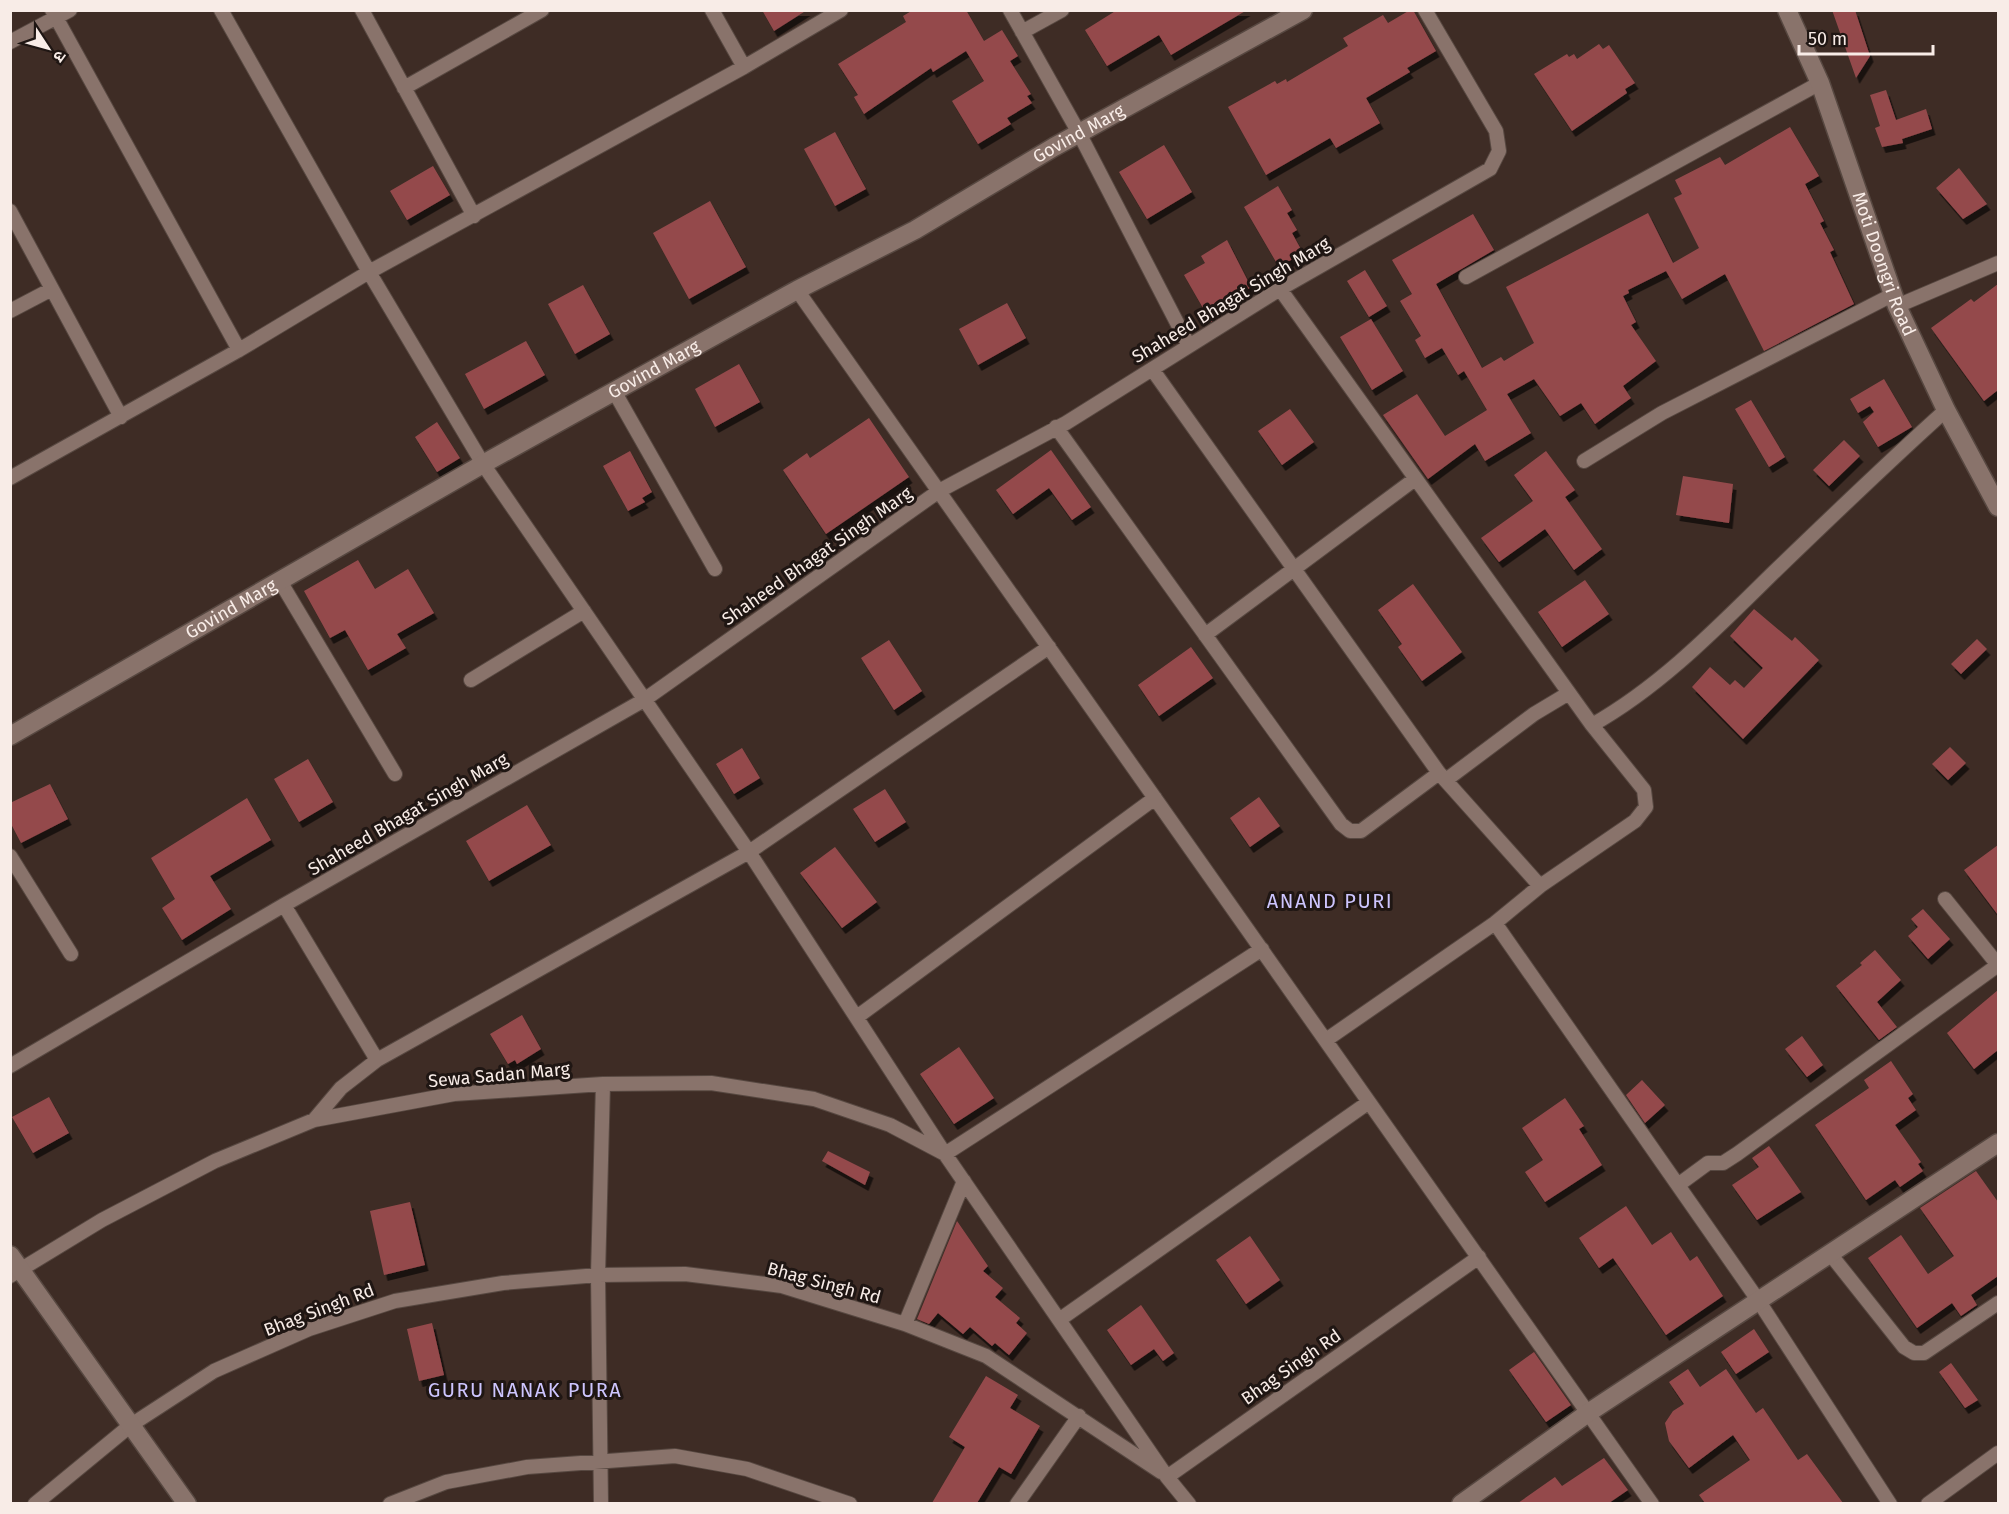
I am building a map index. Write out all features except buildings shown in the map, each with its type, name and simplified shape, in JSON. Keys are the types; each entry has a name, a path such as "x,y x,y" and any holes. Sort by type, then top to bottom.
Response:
{"street":[{"path":"10,42 54,14 69,10"},
{"path":"221,10 369,272 483,464 749,852 945,1154 1167,1477 1189,1503"},
{"path":"362,10 474,216"},
{"path":"404,88 542,10"},
{"path":"712,10 744,67"},
{"path":"10,478 239,350 369,272 744,67 841,10"},
{"path":"1010,10 1079,133 1189,346"},
{"path":"1022,32 1062,10"},
{"name":"Govind Marg","path":"10,736 483,464 797,290 915,230 1079,133 1303,10"},
{"name":"Shaheed Bhagat Singh Marg","path":"10,1066 284,905 644,700 939,491 1056,427 1280,290 1490,170 1499,152 1496,131 1425,10"},
{"name":"Moti Doongri Road","path":"1787,10 1820,83 1895,300 1946,410 1998,507"},
{"path":"54,14 239,350"},
{"path":"1466,277 1820,83"},
{"path":"10,211 120,417"},
{"path":"1584,461 1662,413 1895,300 1998,263"},
{"path":"10,312 52,289"},
{"path":"797,290 1652,1503"},
{"path":"1280,290 1592,725 1644,790 1646,807 1635,821 1540,886 1495,922 1326,1040"},
{"path":"1152,369 1442,776 1540,886"},
{"path":"614,392 715,568"},
{"path":"1592,725 1658,680 1707,638 1876,472 1946,410"},
{"path":"1056,427 1341,824 1350,831 1361,831 1534,714 1569,693"},
{"path":"1205,635 1415,479"},
{"path":"280,581 395,774"},
{"path":"471,680 584,611"},
{"path":"314,1120 341,1088 377,1060 749,852 1049,646"},
{"path":"857,1017 1155,798"},
{"path":"10,856 71,954"},
{"path":"1678,1185 1708,1163 1723,1163 1737,1154 1998,965 1945,899"},
{"path":"284,905 377,1060"},
{"path":"1495,922 1758,1300 1890,1503"},
{"path":"945,1154 1262,949"},
{"name":"Sewa Sadan Marg","path":"14,1266 215,1161 314,1120 454,1094 603,1084 711,1083 814,1099 890,1125 945,1154"},
{"path":"601,1503 598,1275 603,1084"},
{"path":"1059,1320 1369,1102"},
{"path":"1461,1503 1588,1413 1998,1143"},
{"path":"905,1324 964,1181"},
{"path":"1831,1255 1904,1347 1914,1353 1924,1353 1998,1303"},
{"name":"Bhag Singh Rd","path":"35,1503 131,1425 214,1371 309,1329 395,1301 502,1283 598,1275 685,1274 782,1286 905,1324 986,1356 1079,1416 1167,1477 1479,1257"},
{"path":"14,1266 187,1503"},
{"path":"1017,1503 1079,1416"},
{"path":"1929,1503 1998,1453"},
{"path":"390,1503 446,1482 526,1467 675,1456 747,1469 850,1503"}],"district":[{"name":"ANAND PURI","path":"1330,901"},
{"name":"GURU NANAK PURA","path":"525,1390"}]}
